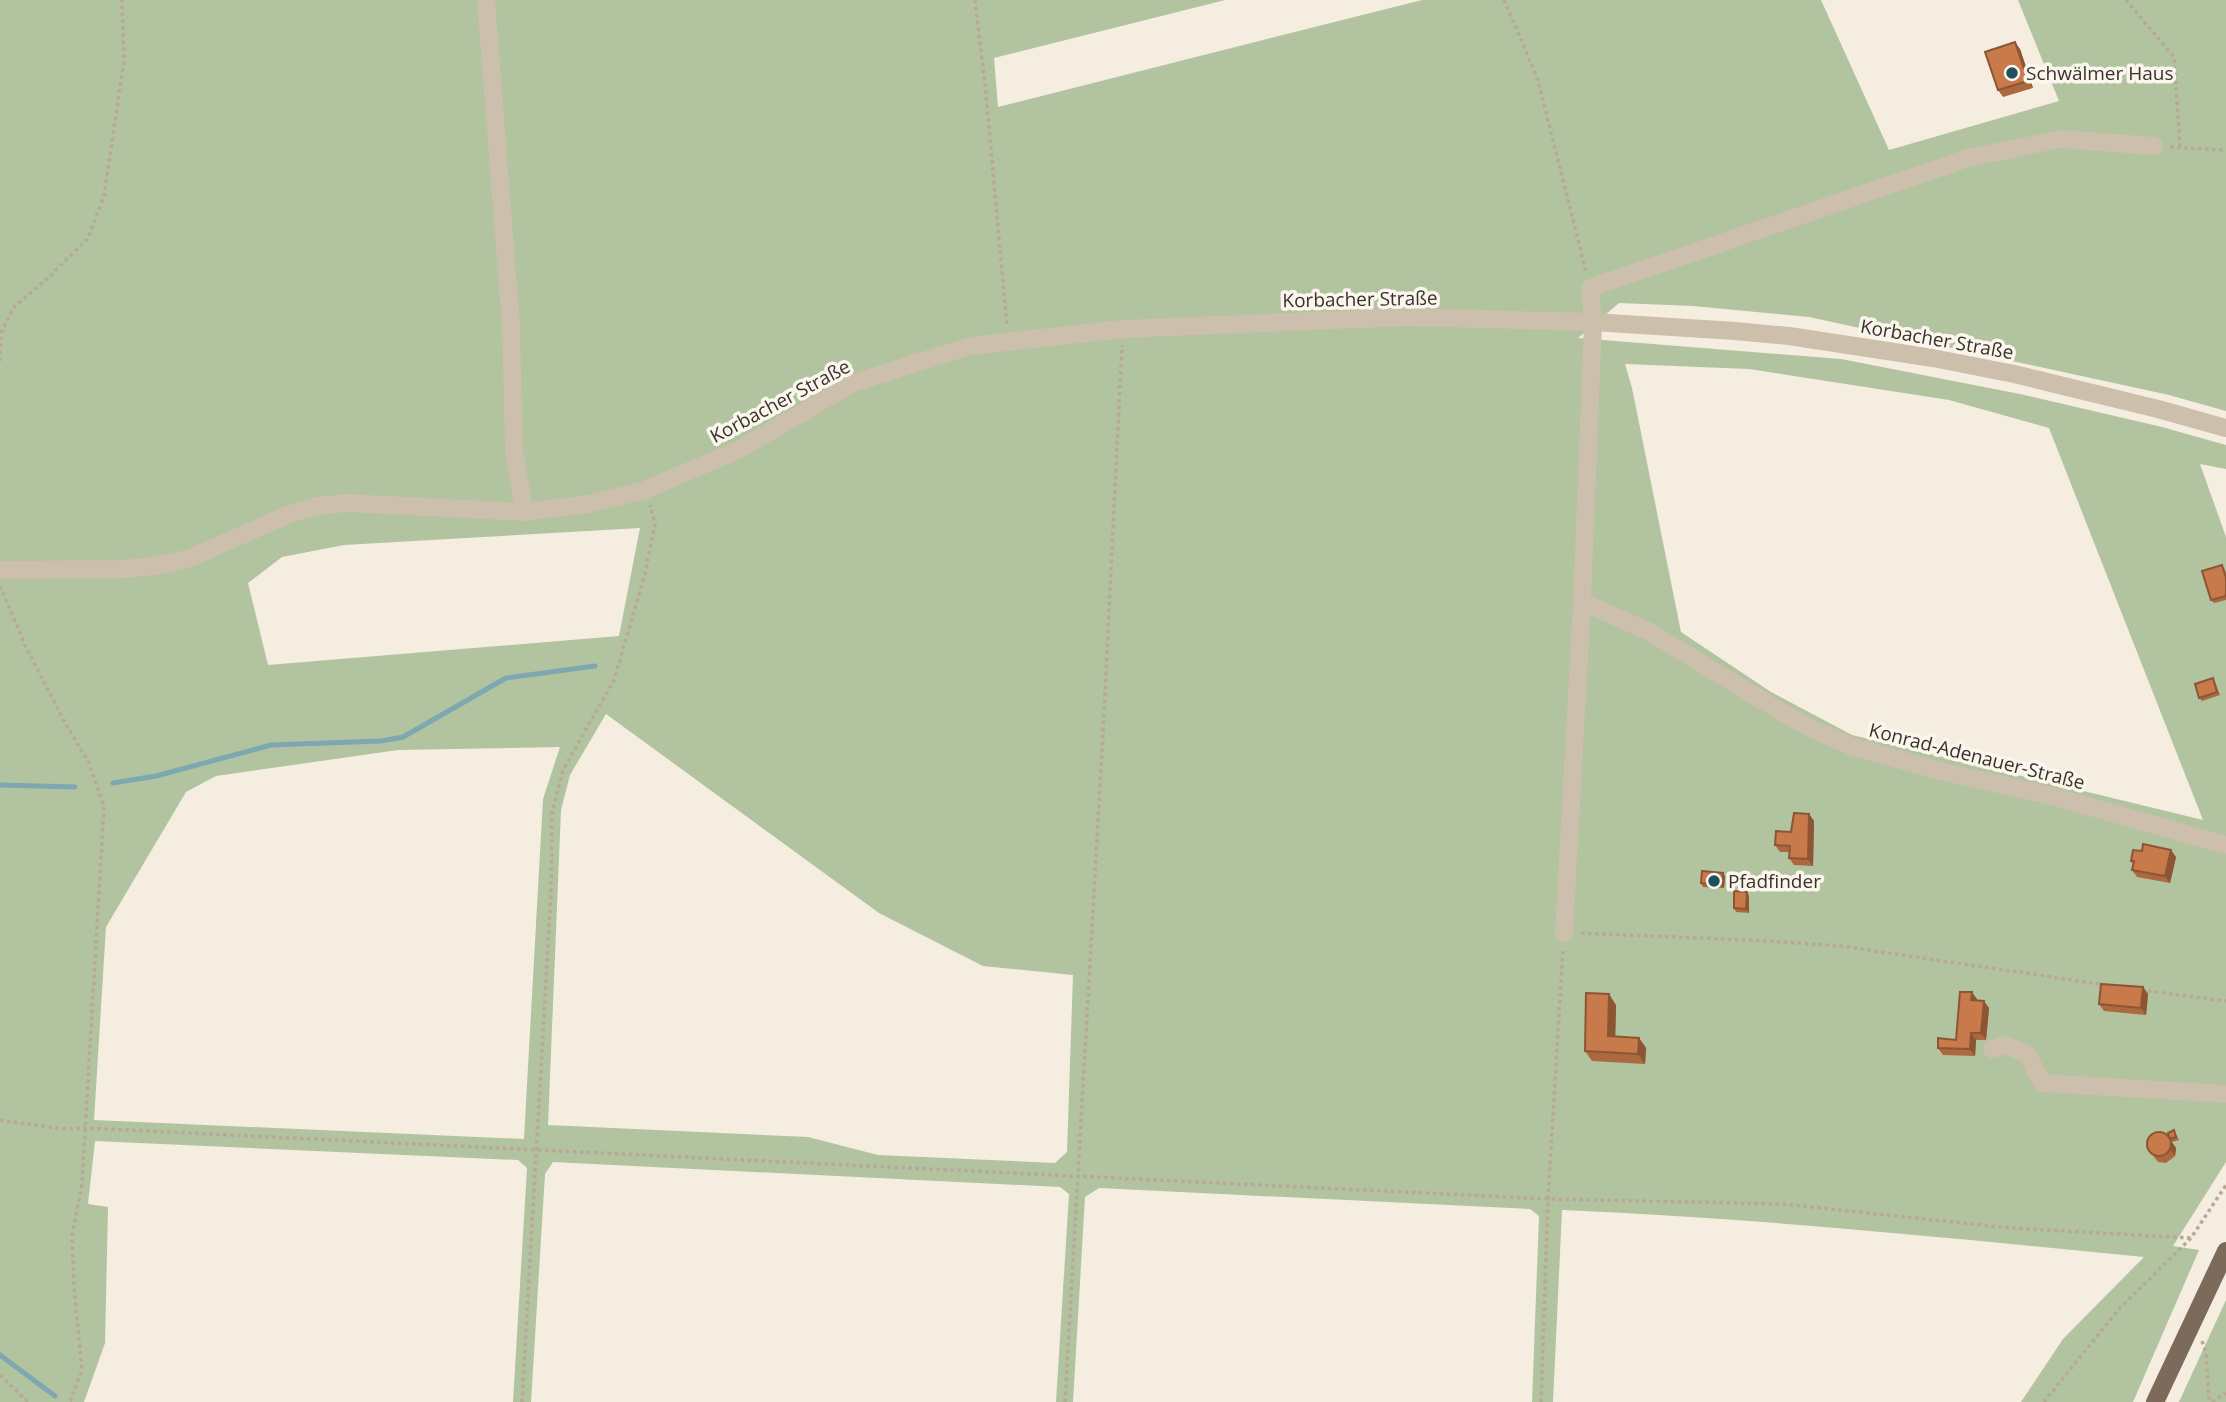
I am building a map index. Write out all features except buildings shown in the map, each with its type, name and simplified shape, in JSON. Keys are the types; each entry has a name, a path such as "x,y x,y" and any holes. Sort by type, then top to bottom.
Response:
{"main road":[{"path":"2155,1402 2226,1251"}],"street":[{"path":"486,0 511,326 514,449 524,512"},
{"path":"1564,933 1582,602 1593,322 1590,288 1968,158 2061,139 2154,146"},
{"name":"Korbacher Straße","path":"0,570 126,569 161,565 190,558 287,515 316,506 347,503 524,512 588,503 645,490 740,449 853,383 970,346 1123,328 1408,317 1593,322 1789,336 1933,358 2027,377 2226,428"},
{"name":"Konrad-Adenauer-Straße","path":"1582,602 1648,631 1790,717 1851,746 1940,771 2052,796 2226,845"},
{"path":"1992,1049 2005,1045 2027,1054 2042,1083 2226,1094"}],"path":[{"path":"0,361 2,333 12,308 50,276 88,238 104,196 124,61 122,0"},
{"path":"975,0 1008,342"},
{"path":"1504,0 1538,80 1590,288"},
{"path":"2126,0 2174,57 2180,147"},
{"path":"2154,146 2226,150"},
{"path":"1065,1402 1123,328"},
{"path":"523,1402 551,893 552,813 563,770 614,680 645,574 655,524 645,490"},
{"path":"0,586 26,646 65,723 88,761 104,806 82,1184 72,1236 82,1370 70,1402"},
{"path":"1541,1402 1548,1199 1564,933 1841,946 2117,987"},
{"path":"2131,988 2226,1001"},
{"path":"0,1120 62,1129 86,1128 1548,1199 1784,1205 2010,1228 2191,1238"},
{"path":"2043,1402 2119,1309 2191,1238 2226,1185"},
{"path":"2194,1320 2206,1353 2210,1402 2226,1393"},
{"path":"0,1375 28,1402"}],"green space":[{"path":"0,0 1225,0 994,58 998,107 1422,0 1821,0 1889,150 2059,101 2018,0 2226,0 2226,411 2169,395 1809,317 1693,306 1619,303 1578,338 1841,359 2020,394 2226,445 2226,469 2200,464 2226,537 2226,1162 2173,1246 2199,1250 2133,1402 2021,1402 2063,1339 2144,1257 1781,1223 1562,1210 1553,1402 1532,1402 1539,1216 1530,1209 1099,1188 1085,1197 1073,1402 1056,1402 1069,1194 1060,1187 553,1162 545,1174 531,1402 513,1402 527,1168 518,1160 95,1141 88,1204 108,1207 105,1343 84,1402 0,1402","holes":["1625,364 1749,369 1949,400 2049,428 2203,820 1852,735 1771,692 1681,632","640,528 619,636 268,665 248,583 282,557 344,545","606,714 879,913 983,966 1073,975 1067,1152 1055,1163 878,1155 808,1137 548,1125 561,810 570,775","560,747 543,799 524,1139 94,1120 106,927 186,792 216,776 398,750"]},
{"path":"2226,1300 2226,1402 2179,1402"}],"waterway":[{"path":"113,783 156,776 271,745 381,741 403,737 506,678 595,666"},
{"path":"0,785 75,787"},
{"path":"0,1355 55,1396"}],"place":[{"name":"Schwälmer Haus","path":"2012,73"},
{"name":"Pfadfinder","path":"1714,881"}]}
